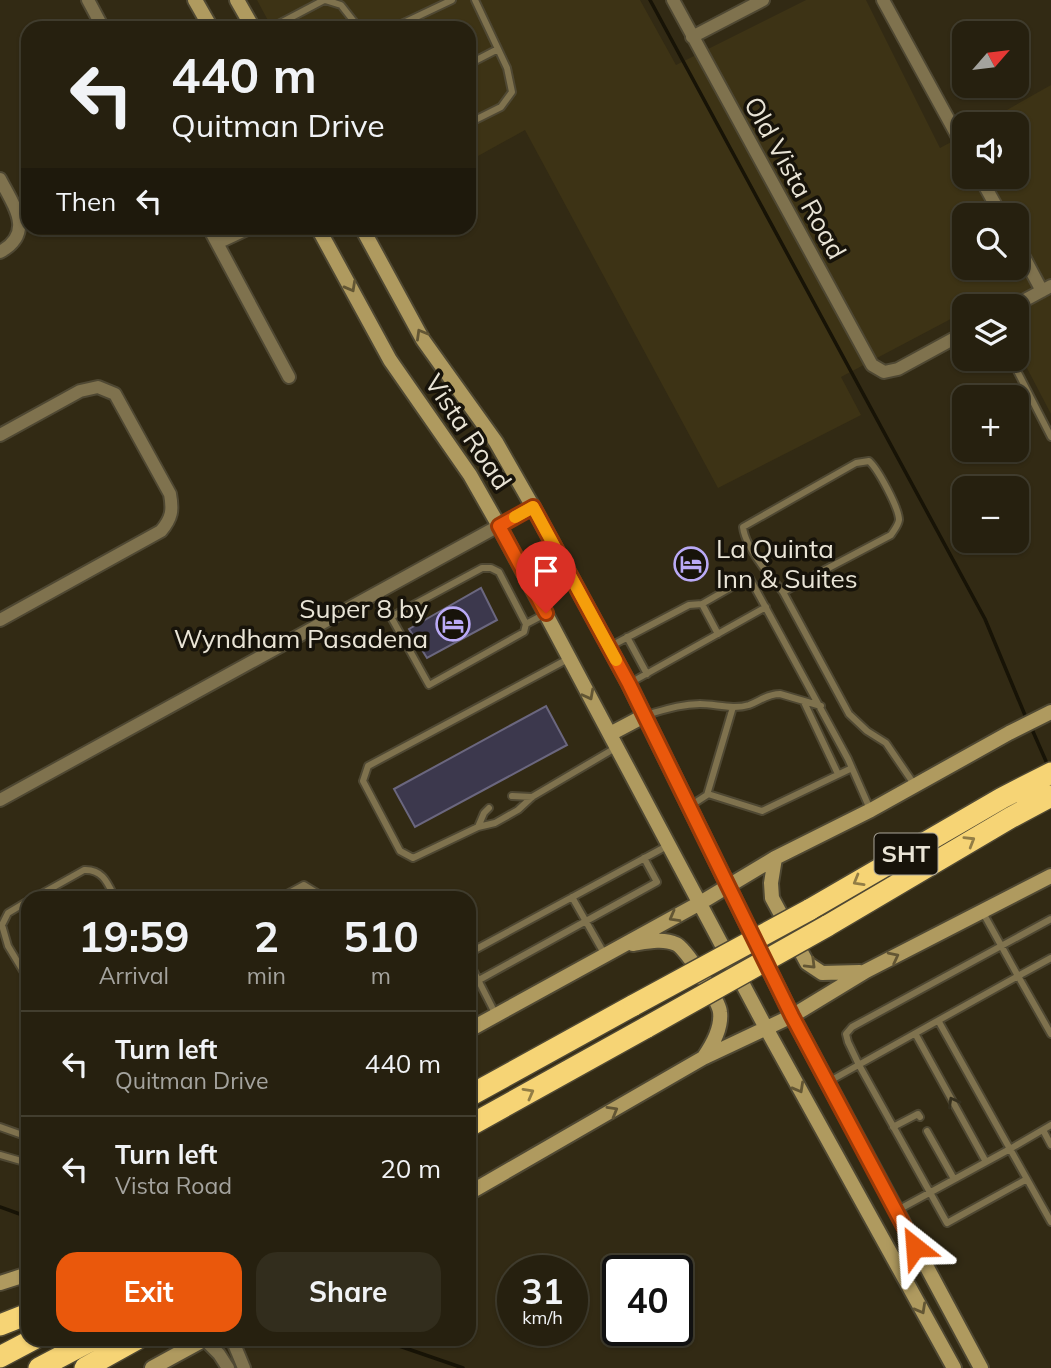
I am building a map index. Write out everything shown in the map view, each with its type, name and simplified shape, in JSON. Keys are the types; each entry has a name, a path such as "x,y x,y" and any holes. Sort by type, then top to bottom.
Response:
{"highway":[{"name":"SHT","path":"476,1092 809,910 1002,797 1051,773"},
{"name":"SHT","path":"476,1122 827,926 1051,796"},
{"path":"0,1325 21,1317"},
{"path":"0,1357 21,1346"},
{"path":"39,1368 81,1346"},
{"path":"85,1368 124,1346"}],"street":[{"path":"88,0 99,21"},
{"path":"195,0 207,21"},
{"path":"237,0 249,21"},
{"name":"Old Vista Road","path":"673,0 872,365 884,372 898,369 952,340"},
{"path":"692,37 763,0"},
{"path":"883,0 952,126"},
{"path":"0,179 19,217 19,230 13,245 0,252"},
{"path":"213,235 289,377"},
{"path":"217,243 234,235"},
{"name":"Vista Road","path":"322,235 390,360 470,475 499,526 766,1028 954,1368"},
{"name":"Vista Road","path":"366,235 424,340 496,442 533,507 629,684 792,1016 981,1368"},
{"path":"1029,262 1047,288 1029,298"},
{"path":"0,435 80,391 99,387 115,394 170,494 173,510 169,522 161,531 0,620"},
{"path":"0,800 533,507"},
{"path":"476,1026 700,903 775,858 871,810 1051,712"},
{"path":"613,741 644,716"},
{"path":"775,858 771,883 772,898 807,963 822,974 866,971"},
{"path":"476,1189 703,1058 792,1016 866,971 1051,876"},
{"path":"621,947 651,940 675,943 687,951 720,1010 719,1026 712,1045 703,1058"},
{"path":"874,1223 896,1210"},
{"path":"0,1283 21,1276"},
{"path":"152,1368 192,1346"},
{"path":"212,1346 228,1368"},
{"path":"235,1346 244,1368"}],"lane":[{"path":"284,21 324,0 341,5 354,21"},
{"path":"408,21 452,0"},
{"path":"475,0 508,68 512,92 501,107 476,120"},
{"path":"476,60 498,49"},
{"path":"1017,371 1051,437"},
{"path":"783,592 891,535 897,527 897,512 875,467 869,461 856,463 743,527 747,540 783,592 849,714 867,731 886,743 915,786"},
{"path":"378,592 391,617 429,685 524,632 526,624 499,572 491,568 482,568 391,617"},
{"path":"609,647 690,605 702,604 750,577 821,706 871,810"},
{"path":"702,604 718,634"},
{"path":"629,684 766,607"},
{"path":"526,624 546,613"},
{"path":"627,637 647,674"},
{"path":"569,658 368,766 363,781 400,851 413,858 478,827 495,823 518,810 532,797 613,741"},
{"path":"644,716 682,705 749,705 773,694 821,706"},
{"path":"804,702 838,774"},
{"path":"688,807 708,794 733,707"},
{"path":"708,794 762,811 852,768"},
{"path":"512,796 532,797"},
{"path":"478,827 489,808"},
{"path":"476,949 670,844"},
{"path":"479,981 657,881 644,858"},
{"path":"46,891 90,869 102,875 112,891"},
{"path":"293,891 304,885 314,891"},
{"path":"572,897 605,955"},
{"path":"21,905 8,913 2,925 8,946 21,967"},
{"path":"982,911 1051,1034"},
{"path":"1027,1179 947,1223 859,1065 846,1034 852,1027 1051,919"},
{"path":"828,1082 1051,958"},
{"path":"476,975 496,1015"},
{"path":"939,1022 1051,1222"},
{"path":"916,1035 986,1162"},
{"path":"893,1127 918,1114 920,1117"},
{"path":"896,1210 1051,1125"},
{"path":"0,1127 21,1134"},
{"path":"1043,1130 1051,1145"},
{"path":"927,1131 954,1179"},
{"path":"0,1154 21,1161"}],"shaded area":[{"path":"257,0 640,0 676,65 806,0 866,0 940,148 952,142 952,189 1029,189 1029,112 1003,112 1051,85 1051,414 1029,371 1029,294 952,294 952,318 841,377 861,415 718,488 525,130 476,157 476,21 268,21"}],"building":[{"name":"Super 8 by Wyndham Pasadena","path":"481,588 497,620 427,658 409,629"},
{"path":"546,706 567,745 415,827 394,789"}],"waterway":[{"path":"650,0 985,619 1027,720"},
{"path":"1031,727 1049,768"},
{"path":"0,1207 21,1214"},
{"path":"399,1346 463,1368"}],"slow traffic":[{"path":"515,517 533,507 616,660"}],"place":[{"name":"La Quinta Inn & Suites","path":"691,564"},
{"name":"Super 8 by Wyndham Pasadena","path":"453,624"}],"route":[{"path":"546,613 499,526 533,507 629,684 792,1016 915,1247"}]}
